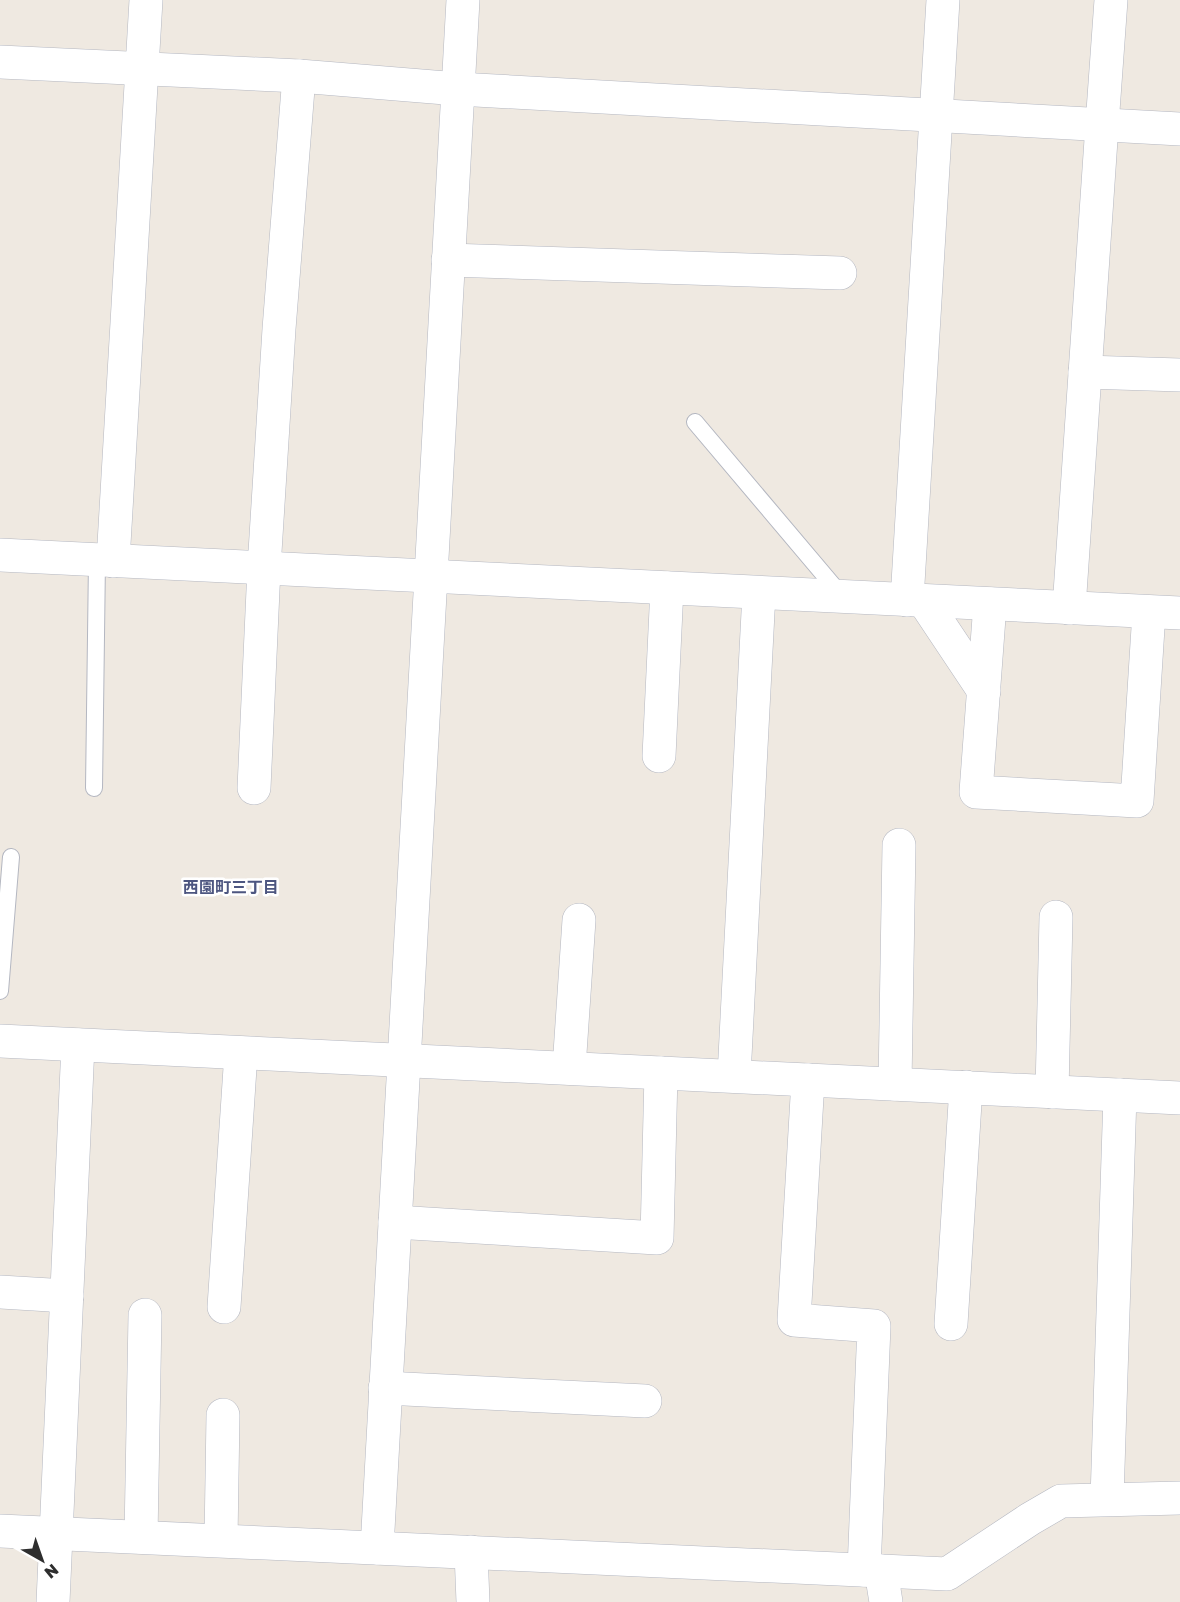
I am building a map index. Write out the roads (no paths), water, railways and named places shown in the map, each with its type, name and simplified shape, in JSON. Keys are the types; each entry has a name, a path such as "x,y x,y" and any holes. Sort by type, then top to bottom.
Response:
{"street":[{"path":"105,560 146,0"},
{"path":"376,1548 463,0"},
{"path":"943,0 935,116 915,600 984,691"},
{"path":"1069,608 1111,0"},
{"path":"0,62 299,76 458,89 1180,129"},
{"path":"254,788 264,568 299,76"},
{"path":"448,260 840,273"},
{"path":"1085,372 1180,375"},
{"path":"0,555 915,600 1165,613 1137,801 976,792 990,604"},
{"path":"659,756 667,588"},
{"path":"734,1076 759,593"},
{"path":"895,1084 899,845"},
{"path":"1052,1092 1056,917"},
{"path":"569,1068 579,920"},
{"path":"0,1041 1180,1098"},
{"path":"53,1602 78,1045"},
{"path":"224,1306 242,1053"},
{"path":"395,1222 657,1238 661,1073"},
{"path":"808,1080 794,1320 874,1326 877,1581"},
{"path":"951,1324 966,1088"},
{"path":"1107,1499 1120,1095"},
{"path":"0,1292 67,1296"},
{"path":"141,1537 145,1315"},
{"path":"385,1388 645,1401"},
{"path":"222,1540 223,1415"},
{"path":"0,1530 471,1552 877,1581 947,1574 1030,1518 1061,1501 1180,1498"},
{"path":"471,1552 473,1602"}],"lane":[{"path":"695,422 843,597"},
{"path":"94,788 105,560"},
{"path":"0,991 11,857"}],"district":[{"name":"西園町三丁目","path":"231,887"}]}
